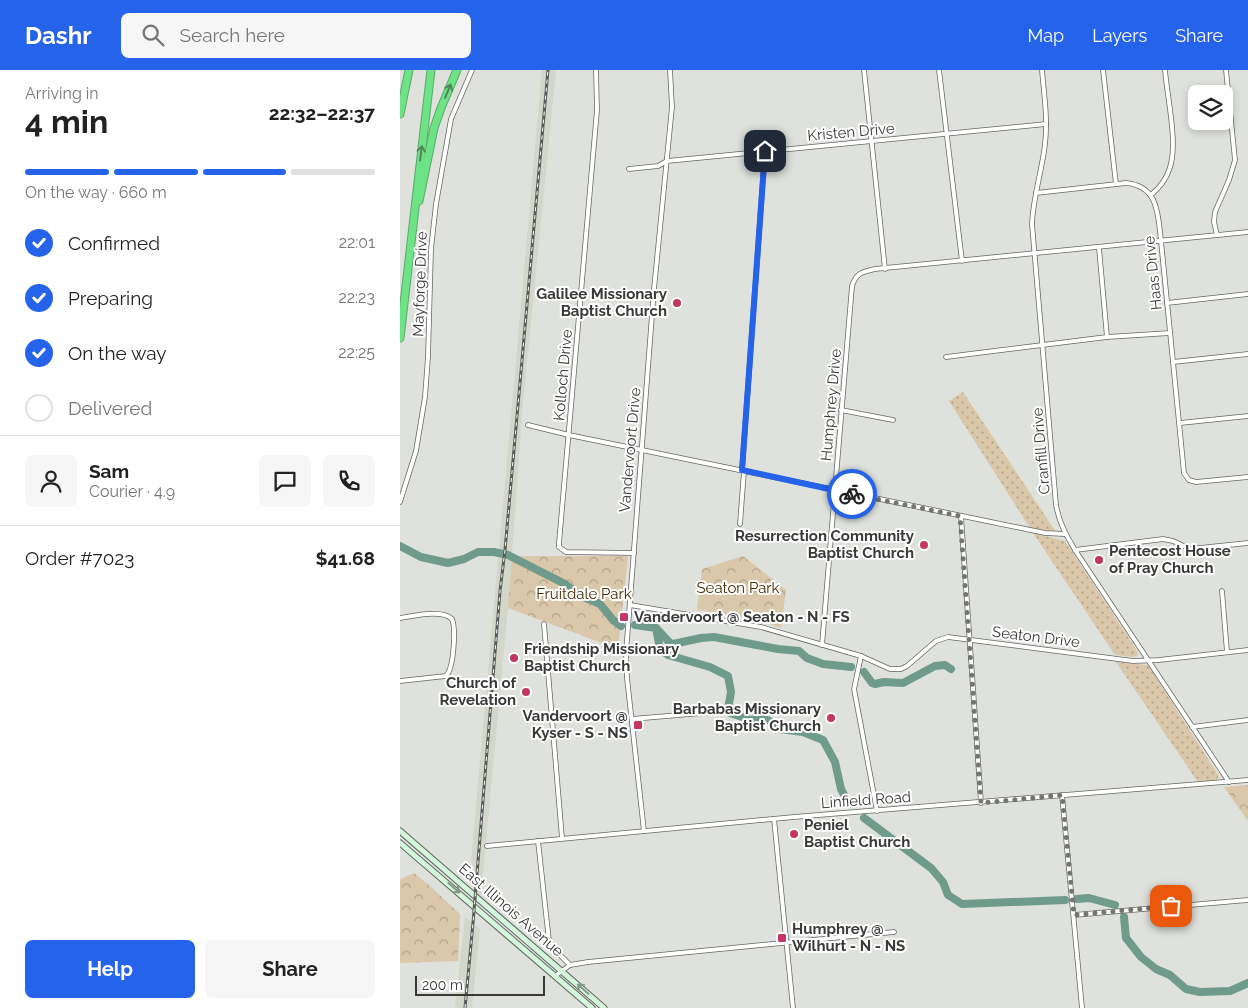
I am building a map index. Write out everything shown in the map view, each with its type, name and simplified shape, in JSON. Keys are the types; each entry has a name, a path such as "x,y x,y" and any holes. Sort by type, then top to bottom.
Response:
{"highway":[{"path":"400,114 408,70"},
{"path":"400,338 431,70"},
{"path":"414,218 423,188 434,128 457,70"}],"main road":[{"name":"East Illinois Avenue","path":"400,831 604,1008"},
{"name":"East Illinois Avenue","path":"400,843 592,1008"}],"street":[{"name":"Mayforge Drive","path":"400,502 416,451 425,397 431,249 436,204 451,119 472,70"},
{"name":"Kolloch Drive","path":"596,70 597,110 559,547 566,552 634,553"},
{"name":"Vandervoort Drive","path":"644,832 626,664 654,289 672,107 670,70"},
{"path":"864,70 885,269 1248,232"},
{"path":"939,70 962,261"},
{"name":"Cranfill Drive","path":"1042,70 1046,124 1044,154 1032,224 1044,346 1056,505 1060,521 1065,534 1229,782"},
{"path":"1103,70 1116,184"},
{"path":"1036,193 1116,184 1134,184 1142,187 1151,195 1163,183 1172,161 1173,141 1165,70"},
{"path":"1216,235 1214,222 1216,212 1235,160 1226,70"},
{"name":"Kristen Drive","path":"629,169 658,166 667,160 1046,124"},
{"path":"740,524 765,151"},
{"name":"Haas Drive","path":"1151,195 1156,203 1158,212 1184,473 1189,480 1196,482 1248,477"},
{"path":"1099,248 1107,337"},
{"name":"Humphrey Drive","path":"822,644 852,286 857,275 861,272 885,269"},
{"path":"1168,303 1248,294"},
{"path":"946,357 1107,337 1170,333"},
{"path":"1174,362 1248,354"},
{"path":"841,410 894,420"},
{"path":"1180,423 1248,416"},
{"path":"528,425 960,516 1054,534 1065,534"},
{"path":"960,516 981,803"},
{"path":"1076,550 1163,539 1173,541 1190,549 1248,543"},
{"path":"1222,591 1227,652"},
{"name":"Seaton Drive","path":"630,605 747,624 861,656 890,669 901,669 913,662 936,641 948,637 1133,661 1248,650"},
{"path":"400,618 438,613 449,616 454,624 451,669 446,676 400,682"},
{"path":"544,624 562,838"},
{"path":"861,656 854,689 877,811"},
{"path":"632,719 702,713"},
{"path":"1192,726 1248,720"},
{"name":"Linfield Road","path":"487,846 774,819 1248,780"},
{"path":"1062,795 1082,1008"},
{"path":"774,819 793,1008"},
{"path":"538,841 547,933 553,948 570,965"},
{"path":"1074,915 1248,900"},
{"path":"554,976 570,965 894,932"}],"shaded area":[{"path":"542,70 556,70 523,403 508,608 481,895 473,891 475,871 471,861"},
{"path":"465,917 480,929 472,1008 455,1008"}],"green space":[{"path":"963,392 1056,532 1030,528 949,401"},
{"path":"1033,533 1065,541 1138,652 1138,655 1134,657 1115,655"},
{"name":"Fruitdale Park","path":"512,556 628,556 618,649 508,608"},
{"name":"Seaton Park","path":"743,556 786,590 781,628 755,619 697,610 702,569"},
{"path":"1116,662 1148,665 1219,776 1216,781 1198,782"},
{"path":"1248,785 1248,821 1224,787"},
{"path":"414,873 460,914 458,961 400,963 400,879"}],"waterway":[{"path":"400,546 421,557 448,563 464,559 478,552 494,552 508,555 565,584 581,596 600,604 613,620 621,626"},
{"path":"635,625 656,628 660,649 668,655 710,667 728,676 731,692 728,710 730,713 751,720 761,718 770,721 780,729 803,732 823,740 835,762 841,789 849,804"},
{"path":"656,628 673,644 714,637 799,651 807,658 823,664 851,667"},
{"path":"864,672 872,683 875,684 884,682 903,683 935,666 945,665 951,669"},
{"path":"864,818 931,868 943,882 948,895 962,904 1065,900"},
{"path":"1076,899 1089,898 1115,905"},
{"path":"1124,917 1126,938 1141,957 1156,969 1170,975 1186,989 1200,992 1230,991 1248,983"}],"railway":[{"path":"465,1008 500,591 548,70"}],"way so far":[{"path":"852,494 960,516 981,803 1062,795 1074,915 1171,906"}],"place":[{"name":"Galilee Missionary Baptist Church","path":"677,303"},
{"name":"Resurrection Community Baptist Church","path":"924,545"},
{"name":"Pentecost House of Pray Church","path":"1099,560"},
{"name":"Vandervoort @ Seaton - N - FS","path":"624,617"},
{"name":"Friendship Missionary Baptist Church","path":"514,658"},
{"name":"Church of Revelation","path":"526,692"},
{"name":"Barbabas Missionary Baptist Church","path":"831,718"},
{"name":"Vandervoort @ Kyser - S - NS","path":"638,725"},
{"name":"Peniel Baptist Church","path":"794,834"},
{"name":"Humphrey @ Wilhurt - N - NS","path":"782,938"}],"route":[{"path":"765,151 742,470 852,494"}]}
